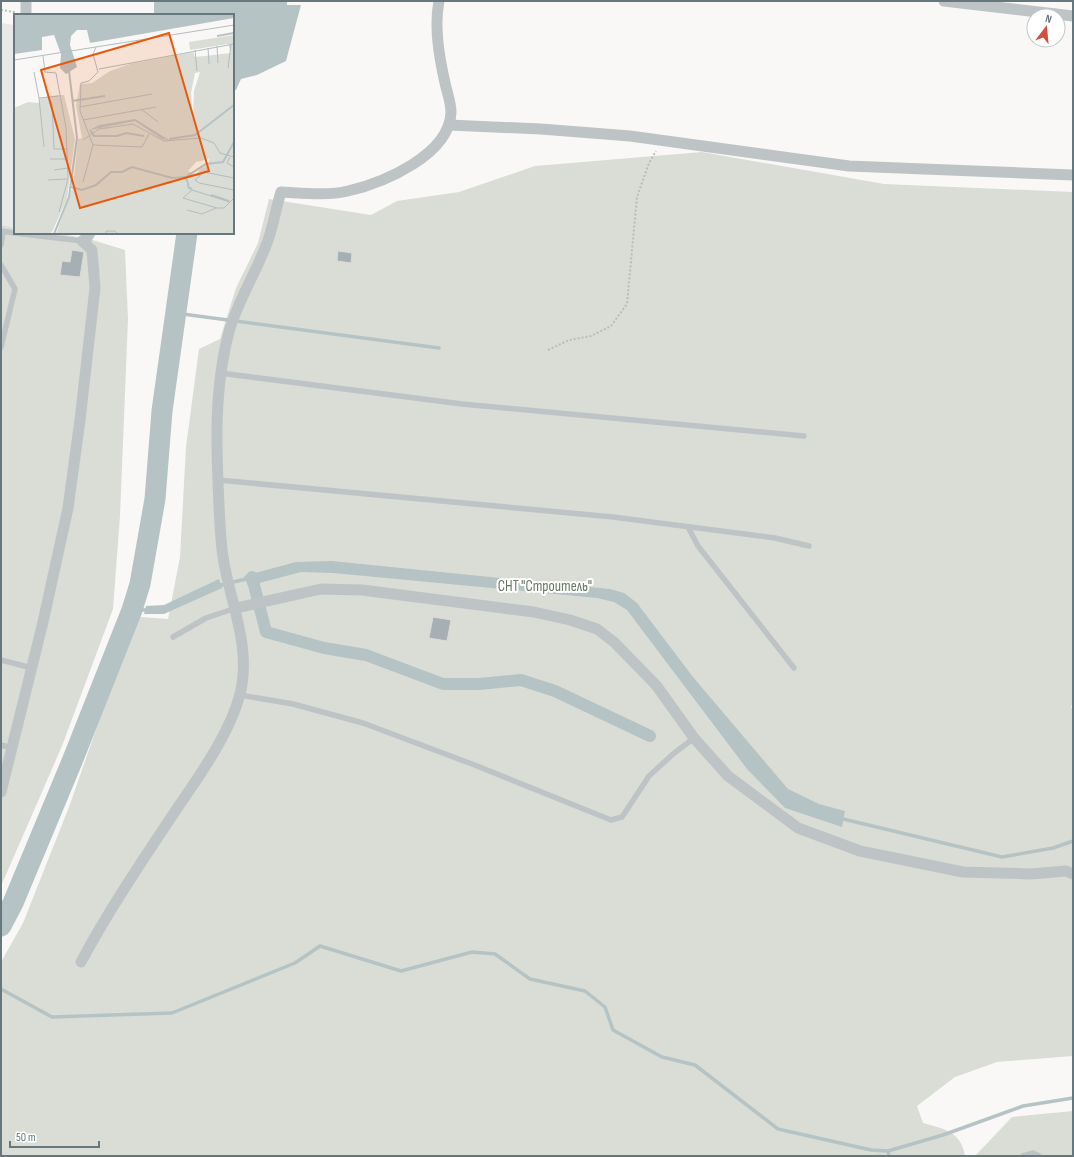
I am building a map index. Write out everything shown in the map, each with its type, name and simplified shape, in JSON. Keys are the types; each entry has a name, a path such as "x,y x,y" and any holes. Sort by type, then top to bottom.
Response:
{"street":[{"path":"26,1 26,14"},
{"path":"80,962 105,918 204,768 226,730 240,695 243,670 242,642 236,608 224,567 218,480 217,406 220,372 229,330 265,249 281,192 311,194 347,192 387,178 418,161 435,147 449,125 451,111 441,63 436,15 439,1"},
{"path":"944,1 1073,16"},
{"path":"449,125 541,129 630,136 848,166 1073,175"},
{"path":"1,792 6,747 32,668 68,508 80,420 94,288 92,250 86,237"},
{"path":"236,608 321,589 356,590 534,612 570,620 597,629 614,642 656,685 694,738 728,776 798,828 860,851 963,872 1031,874 1066,871 1073,874"}],"lane":[{"path":"1,245 2,231 14,233"},
{"path":"33,234 86,237"},
{"path":"1,264 15,289 1,348"},
{"path":"220,372 462,404 804,436"},
{"path":"218,480 613,517 775,538 809,546"},
{"path":"688,527 698,546 794,668"},
{"path":"173,637 206,618 236,608"},
{"path":"1,660 32,668"},
{"path":"240,695 293,704 363,723 472,764 611,820 622,817 649,776 673,754 694,738"},
{"path":"1023,1156 1033,1153 1039,1156"}],"path":[{"path":"548,350 569,340 591,336 611,326 627,304 637,197 649,163 662,140"}],"shaded area":[{"path":"154,1 287,1 287,5 301,5 286,61 257,75 241,79 236,90 234,90 234,14 154,14"},
{"path":"1,23 14,25 14,228 1,225"},
{"path":"332,561 610,589 624,593 637,603 693,677 788,789 819,804 845,811 842,827 785,808 747,769 627,610 614,602 597,598 333,573 301,572 248,586 244,576 296,562"},
{"path":"219,579 222,588 164,614 144,614 146,606 164,605"}],"green space":[{"name":"СНТ \"Строитель\"","path":"702,152 884,184 1073,192 1073,700 1071,708 1073,708 1073,1056 997,1062 955,1077 917,1106 923,1123 950,1132 960,1141 965,1156 1,1156 1,962 23,923 69,807 134,621 141,617 168,619 180,557 186,447 199,349 220,339 236,288 258,243 269,199 371,215 397,201 459,192 535,166"},
{"path":"1,225 14,228 14,234 59,234 86,238 125,250 128,319 120,516 113,609 62,746 1,886"},
{"path":"1073,1111 1073,1156 975,1156 1012,1117"}],"building":[{"path":"72,250 84,252 80,277 60,275 62,261 70,262"},
{"path":"338,251 352,253 351,263 337,261"},
{"path":"433,617 451,620 447,641 429,638"}],"waterway":[{"path":"1,926 13,903 73,759 132,610 140,584 155,499 162,411 187,234"},
{"path":"175,313 439,348"},
{"path":"252,577 266,632 324,648 366,655 443,684 479,684 521,680 555,691 650,736"},
{"path":"217,586 250,578"},
{"path":"132,610 148,610"},
{"path":"839,818 1002,857 1053,848 1073,841"},
{"path":"1,989 52,1017 172,1013 295,963 320,946 401,971 472,952 495,954 530,979 585,991 605,1007 613,1030 662,1057 695,1065 778,1129 871,1150 888,1151 889,1156"},
{"path":"888,1151 943,1135 1023,1106 1073,1098"}]}
